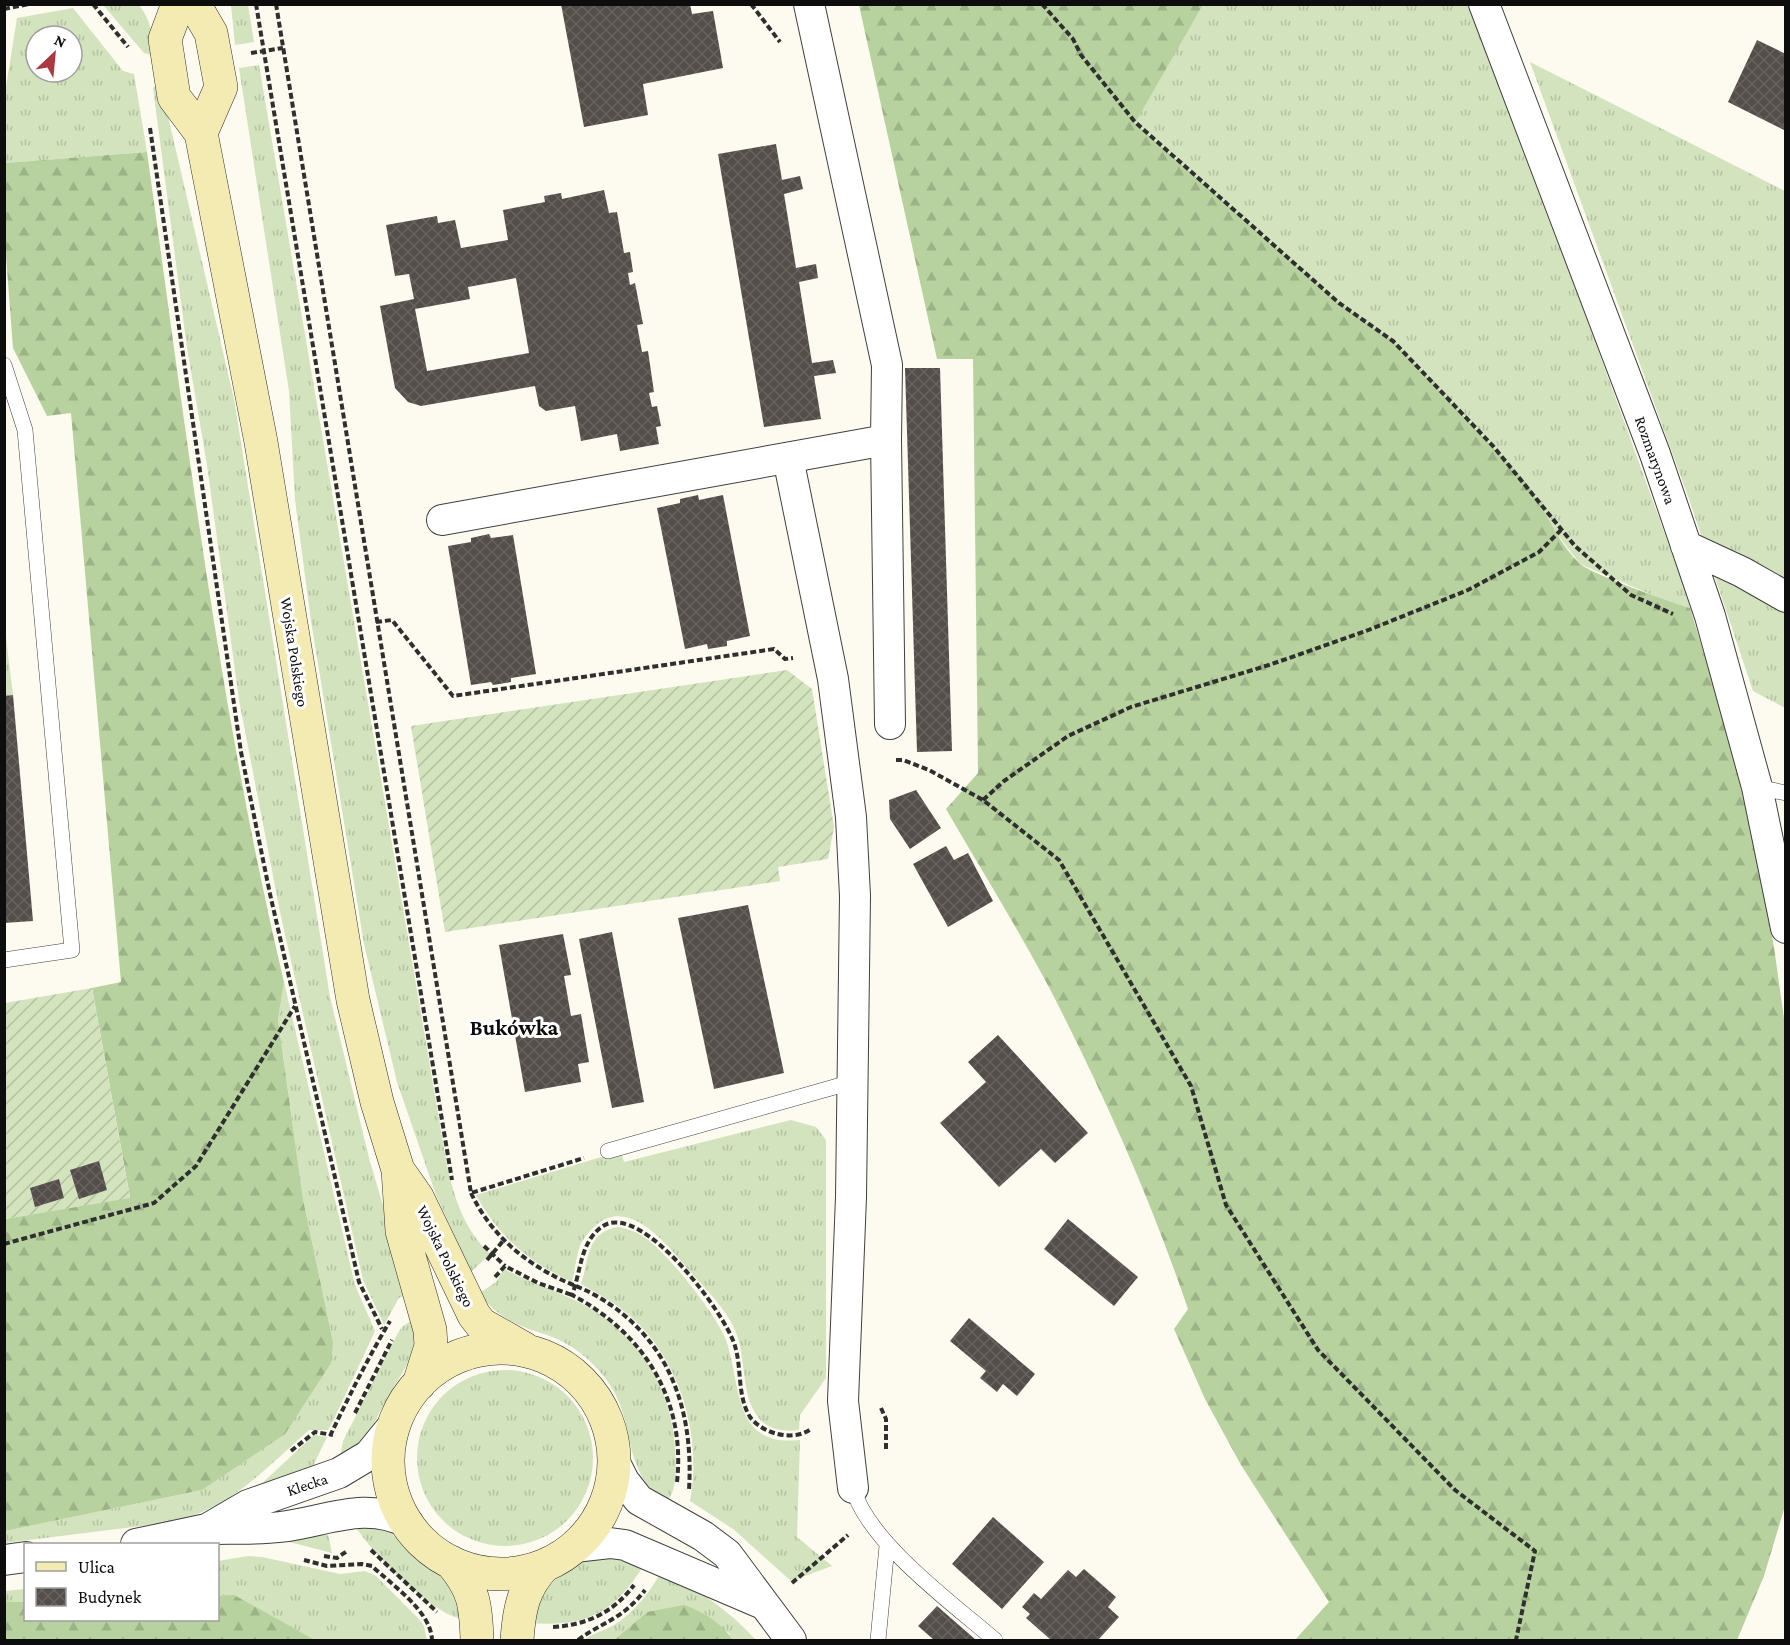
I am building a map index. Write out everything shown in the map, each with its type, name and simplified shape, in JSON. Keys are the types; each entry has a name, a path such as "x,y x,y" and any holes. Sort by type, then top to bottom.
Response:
{"main road":[{"name":"Wojska Polskiego","path":"178,4 165,39 174,97 201,133 261,442 352,999 377,1102 398,1170 402,1231 430,1330 431,1346 419,1384"},
{"path":"194,4 211,33 221,87 201,133"},
{"name":"Wojska Polskiego","path":"398,1170 421,1204 474,1315 481,1324 573,1374 590,1390 602,1410 610,1432 614,1461 613,1478 607,1500 597,1521 574,1547 545,1565"},
{"path":"477,1641 472,1592 466,1579 450,1562 429,1548 398,1507 390,1483 388,1463 394,1424 403,1406 419,1384 446,1363 486,1349 509,1349 532,1353"},
{"path":"450,1562 475,1571 500,1574 523,1572 545,1565"},
{"path":"517,1641 523,1596 532,1579 545,1565"}],"street":[{"path":"810,4 887,365 890,724"},
{"name":"Rozmarynowa","path":"1484,4 1655,454 1771,790 1785,928"},
{"path":"442,520 886,441"},
{"path":"788,458 833,679 851,817 855,896 851,1197 843,1401 853,1488"},
{"path":"1686,546 1742,572 1785,597"},
{"name":"Klecka","path":"207,1529 248,1505 353,1467 369,1455 394,1424"},
{"path":"614,1461 624,1481 639,1500 703,1536 728,1554 791,1641"},
{"name":"Klecka","path":"145,1543 207,1529 280,1527 348,1513 380,1512 408,1523"},
{"path":"574,1547 609,1543 625,1545 763,1604"},
{"path":"4,1560 24,1557"}],"lane":[{"path":"4,365 25,430 72,950 4,960"},
{"path":"608,1151 852,1082"},
{"path":"853,1488 857,1502 887,1546 995,1641"},
{"path":"878,1641 887,1546"}],"path":[{"path":"4,9 29,4"},
{"path":"93,4 136,56"},
{"path":"256,4 453,1183"},
{"path":"276,4 471,1193 482,1215 503,1241 548,1273 576,1286 625,1315 658,1352 676,1387 687,1420 691,1461 688,1497"},
{"path":"1042,4 1073,39 1081,55 1135,122 1339,303 1393,341 1493,446 1575,546 1631,595 1674,614 1710,616"},
{"path":"247,54 283,48"},
{"path":"150,125 241,752 295,1005 359,1282 382,1329 327,1443"},
{"path":"983,800 1004,781 1068,736 1131,707 1269,665 1366,631 1468,590 1539,552 1561,530"},
{"path":"376,622 392,620 453,696 774,649 785,659 827,652"},
{"path":"892,760 903,760 929,770 983,800 1059,860 1191,1086 1226,1205 1318,1350 1455,1490 1535,1551 1516,1641"},
{"path":"4,1244 154,1203 195,1166 295,1005"},
{"path":"471,1193 608,1151"},
{"path":"572,1295 585,1247 591,1236 611,1223 635,1227 660,1244 724,1320 735,1346 744,1405 757,1424 782,1435 806,1433 843,1401"},
{"path":"480,1241 505,1266 538,1283 572,1295 618,1325 639,1345 655,1369 666,1393 678,1437 676,1486"},
{"path":"489,1284 505,1266"},
{"path":"351,1421 393,1338"},
{"path":"791,1584 869,1518"},
{"path":"364,1543 443,1616"},
{"path":"339,1567 362,1564 372,1566 424,1617 432,1632 432,1641"},
{"path":"550,1627 580,1623 610,1611 623,1600 639,1578"},
{"path":"578,1641 612,1623 633,1606 650,1583"}],"green space":[{"path":"103,5 139,5 149,23 156,56 144,53"},
{"path":"231,5 248,5 254,42 235,45"},
{"path":"859,5 1203,5 1135,123 1339,303 1393,341 1523,479 1563,543 1579,563 1614,581 1690,608 1737,762 1748,809 1774,947 1786,1033 1785,1506 1764,1576 1737,1640 1295,1640 1329,1602 1241,1465 1205,1399 1174,1329 1188,1309 1159,1228 1126,1149 1053,995 946,809 978,773 973,359 937,359"},
{"path":"1203,5 1473,5 1690,608 1657,597 1580,564 1544,517 1539,500 1493,446 1393,341 1339,303 1135,122"},
{"path":"73,8 123,71 134,74 147,152 5,163 5,93 17,18"},
{"path":"1530,62 1785,191 1785,708 1753,691 1689,499"},
{"path":"259,65 447,1166 453,1191 467,1224 490,1254 471,1272 436,1195 397,1082 364,944 311,621 295,500 289,391 239,68"},
{"path":"160,82 234,399 330,997 369,1158 409,1294 399,1298 384,1325 363,1280 280,912 239,700 207,465 187,348 153,88"},
{"path":"147,152 190,465 222,673 261,879 284,982 278,1019 303,1199 333,1342 331,1363 285,1434 202,1490 5,1531 5,1219 130,1197 92,988 121,982 71,413 47,416 13,348 5,243 5,163"},
{"path":"4,621 13,695 5,696"},
{"path":"787,670 812,689 834,827 828,859 778,867 780,881 445,932 411,726"},
{"path":"284,982 355,1285 375,1331 333,1421 328,1430 309,1430 247,1485 213,1507 194,1515 173,1522 5,1543 4,1531 202,1490 333,1342 303,1199 278,1018"},
{"path":"92,988 130,1198 5,1219 5,1003"},
{"path":"791,1120 816,1127 826,1140 826,1378 800,1415 799,1430 777,1429 766,1425 758,1417 748,1397 739,1341 726,1313 670,1248 647,1228 635,1220 622,1216 609,1218 596,1225 580,1246 572,1282 542,1266 516,1247 494,1223 476,1195 621,1151 624,1162"},
{"path":"618,1227 638,1233 654,1245 702,1300 726,1340 738,1393 750,1423 762,1434 778,1440 800,1440 797,1537 832,1566 791,1581 733,1529 690,1501 693,1449 682,1397 672,1372 659,1349 643,1329 619,1307 581,1284 590,1248 594,1241 608,1230"},
{"path":"504,1269 594,1310 630,1341 645,1359 666,1402 672,1425 675,1477 673,1491 666,1502 651,1488 641,1474 634,1459 616,1395 599,1371 579,1352 564,1342 503,1317 482,1296 480,1293 496,1282"},
{"path":"416,1317 416,1339 407,1364 372,1427 360,1442 340,1458 343,1441 398,1333 402,1327"},
{"path":"505,1370 539,1377 554,1385 567,1396 578,1409 586,1424 593,1458 586,1492 578,1507 567,1520 554,1531 539,1539 505,1546 471,1539 456,1531 443,1520 432,1507 424,1492 417,1458 424,1424 432,1409 443,1396 456,1385 471,1377"},
{"path":"314,1435 327,1437 312,1468 258,1487"},
{"path":"355,1526 377,1527 388,1531 431,1565 450,1587 462,1619 434,1606 403,1581 375,1552"},
{"path":"327,1529 332,1553 278,1539"},
{"path":"248,1556 340,1574 365,1571 376,1576 419,1619 424,1626 427,1640 315,1640 234,1596 219,1596 219,1561"},
{"path":"613,1556 642,1568 620,1597 608,1607 596,1614 567,1623 530,1623 546,1591 561,1575 579,1563"},
{"path":"662,1570 712,1601 756,1640 733,1640 728,1632 647,1612 614,1640 584,1640 614,1625 635,1608 653,1586"},
{"path":"24,1589 24,1602 5,1602 5,1591"},
{"path":"234,1595 315,1640 5,1640 5,1602 24,1602 24,1621 219,1621 219,1596"},
{"path":"684,1605 712,1619 733,1640 614,1640 647,1612"}],"building":[{"path":"561,4 690,4 692,14 713,11 723,68 643,84 648,115 584,127"},
{"path":"1757,40 1786,54 1786,131 1728,102"},
{"path":"776,144 782,180 800,176 803,189 784,194 796,268 816,264 818,278 799,282 812,363 833,360 836,373 814,376 821,419 764,427 718,154"},
{"path":"604,190 609,213 617,212 624,253 630,252 633,272 628,273 630,285 635,283 643,324 637,325 642,352 648,351 654,392 649,393 652,407 657,406 661,426 656,427 659,444 620,451 617,434 581,441 575,406 546,411 539,406 535,386 421,406 408,402 395,388 380,306 414,299 409,274 395,276 386,225 437,216 438,223 455,220 461,248 508,240 503,210 545,202 544,196 561,193 562,199","holes":["516,278 529,353 427,371 415,309 470,299 468,287"]},
{"path":"905,368 940,368 952,751 917,752"},
{"path":"698,495 699,500 723,495 750,636 727,641 727,646 708,649 707,644 685,649 657,508 680,503 680,499"},
{"path":"489,534 491,538 513,535 536,674 511,678 511,682 471,685 448,546 471,542 471,538"},
{"path":"13,695 33,921 4,923 4,696"},
{"path":"916,790 941,828 910,849 890,819 889,800"},
{"path":"946,846 954,860 968,853 993,901 948,927 913,864"},
{"path":"748,905 784,1073 714,1089 678,918"},
{"path":"612,932 644,1102 612,1108 579,939"},
{"path":"563,934 571,975 564,976 571,1016 581,1014 589,1062 578,1064 581,1082 525,1092 499,945"},
{"path":"998,1035 1088,1133 1055,1163 1041,1149 999,1187 940,1123 986,1082 968,1062"},
{"path":"99,1161 107,1190 79,1199 70,1170"},
{"path":"59,1179 64,1198 35,1207 30,1188"},
{"path":"1068,1219 1138,1277 1114,1306 1044,1249"},
{"path":"969,1318 1035,1374 1017,1396 1003,1384 997,1392 980,1378 986,1371 950,1341"},
{"path":"993,1517 1044,1562 1002,1609 952,1564"},
{"path":"1084,1569 1116,1597 1108,1607 1119,1617 1098,1640 1051,1640 1026,1618 1030,1614 1022,1607 1034,1593 1041,1599 1068,1570 1076,1577"},
{"path":"937,1606 976,1640 934,1640 918,1626"}],"district":[{"name":"Bukówka","path":"514,1027"}]}
